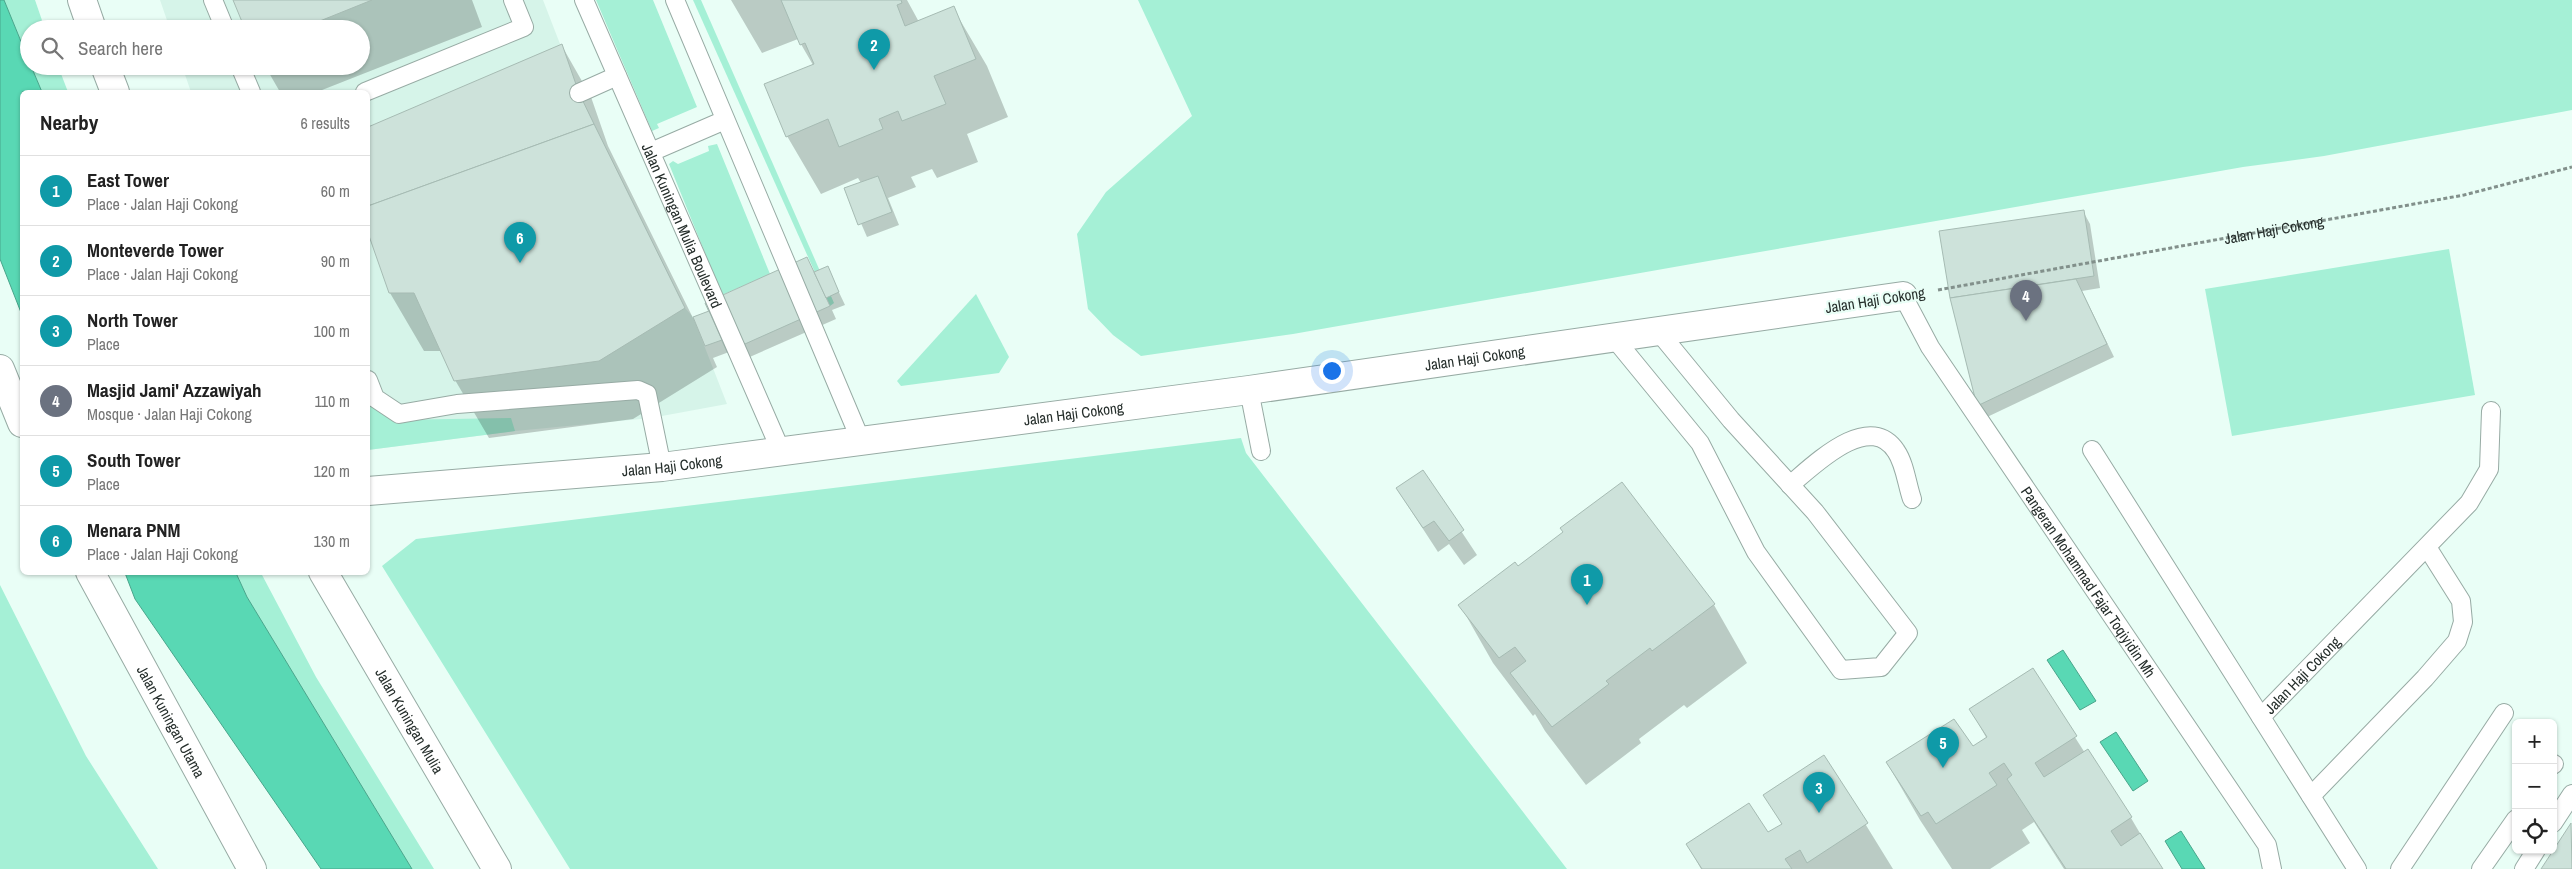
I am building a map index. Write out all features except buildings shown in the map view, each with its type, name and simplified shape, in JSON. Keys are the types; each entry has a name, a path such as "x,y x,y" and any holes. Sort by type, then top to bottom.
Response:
{"street":[{"path":"82,0 89,20"},
{"path":"108,75 114,90"},
{"name":"Jalan Haji Cokong","path":"370,491 662,467 1250,390 1903,296"},
{"path":"0,369 20,418"},
{"name":"Jalan Kuningan Utama","path":"92,575 252,869"},
{"name":"Jalan Kuningan Mulia","path":"324,575 497,869"}],"lane":[{"path":"213,0 221,20"},
{"path":"370,90 524,27 513,0"},
{"name":"Jalan Kuningan Mulia Boulevard","path":"584,0 781,451"},
{"path":"676,0 860,441"},
{"path":"244,75 250,90"},
{"path":"579,93 617,76"},
{"path":"651,152 726,120"},
{"name":"Pangeran Mohammad Fajar Toqiyidin Mh","path":"1903,296 1930,347 2267,846 2272,869"},
{"path":"1614,338 1700,443 1756,552 1841,670 1881,667 1908,633 1815,512 1731,420 1658,331"},
{"path":"370,385 375,398 399,414 457,404 638,390 647,394 662,467"},
{"path":"1250,390 1261,451"},
{"name":"Jalan Haji Cokong","path":"2357,869 2261,717 2469,503 2489,469 2491,411"},
{"path":"1790,484 1824,456 1847,442 1866,435 1886,441 1897,452 1912,499"},
{"path":"2092,450 2261,717"},
{"path":"2310,796 2425,678 2457,641 2463,622 2461,601 2427,547"},
{"path":"2400,869 2504,713"},
{"path":"2557,817 2572,794"},
{"path":"2481,869 2512,825"},
{"path":"2524,869 2533,854"}],"path":[{"name":"Jalan Haji Cokong","path":"1903,296 2464,195 2572,167"}],"shaded area":[{"path":"0,0 4,0 20,39 20,75 35,75 41,90 20,90 20,310 0,259"},
{"path":"4,0 35,0 42,20 20,20 20,39"},
{"path":"160,0 543,0 579,93 685,308 693,317 727,404 651,418 515,431 370,450 370,90 190,90 185,75 370,75 370,20 167,20"},
{"path":"596,0 653,0 697,107 657,124 659,128 652,131"},
{"path":"693,0 701,0 834,303 830,306"},
{"path":"1138,0 2572,0 2572,110 2324,156 2243,167 1293,334 1141,356 1113,335 1088,309 1077,234 1106,192 1192,116"},
{"path":"35,75 61,75 67,90 41,90"},
{"path":"717,144 770,274 722,295 669,164 673,161 678,164 709,151 708,146"},
{"path":"2449,249 2475,395 2232,436 2205,289"},
{"path":"976,294 1009,357 999,373 901,386 897,381"},
{"path":"370,401 391,420 511,418 515,431 370,450"},
{"path":"1241,438 1246,453 1567,869 570,869 382,566 416,539"},
{"path":"126,575 237,575 247,597 412,869 321,869 135,599"},
{"path":"237,575 262,575 316,677 434,869 412,869 247,597"},
{"path":"0,585 86,756 158,869 0,869"},
{"path":"2063,650 2096,701 2080,710 2047,660"},
{"path":"2116,732 2148,781 2133,791 2100,742"},
{"path":"2181,831 2205,869 2182,869 2165,841"}],"place":[{"name":"Monteverde Tower","path":"874,70"},
{"name":"Menara PNM","path":"520,263"},
{"name":"Masjid Jami' Azzawiyah","path":"2026,321"},
{"name":"East Tower","path":"1587,605"},
{"name":"South Tower","path":"1943,768"},
{"name":"North Tower","path":"1819,813"}]}
